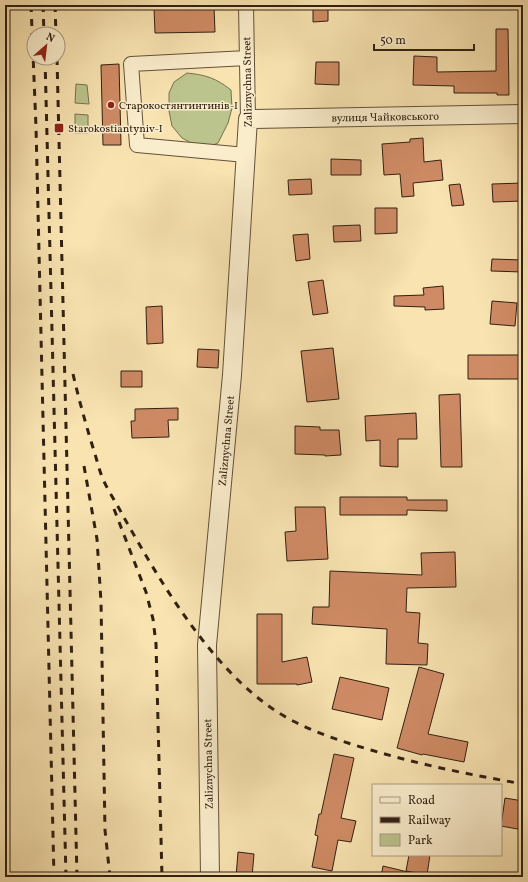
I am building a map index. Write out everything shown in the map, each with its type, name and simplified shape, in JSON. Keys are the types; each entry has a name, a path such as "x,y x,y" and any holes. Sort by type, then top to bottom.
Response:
{"street":[{"name":"Zaliznychna Street","path":"210,877 207,645 232,376 246,155 248,118 246,5"},
{"path":"246,155 137,146 131,64 247,58"},
{"name":"вулиця Чайковського","path":"248,118 523,114"}],"green space":[{"path":"187,73 210,78 231,90 232,108 228,123 218,143 208,147 195,145 182,138 172,126 169,111 169,93 174,82"},
{"path":"76,84 87,85 89,104 75,103"},
{"path":"75,114 88,115 88,133 75,133"}],"building":[{"path":"313,5 328,5 328,21 313,22"},
{"path":"214,6 215,32 155,33 154,8"},
{"path":"496,29 508,29 509,95 497,95 497,93 454,93 454,86 413,85 414,56 437,57 437,72 496,71"},
{"path":"316,62 339,62 339,85 315,84"},
{"name":"Старокостянтинтинів-І","path":"119,64 121,145 103,145 101,65"},
{"path":"423,138 424,162 441,160 443,180 413,183 414,196 402,197 400,174 384,175 382,144 410,142 410,139"},
{"path":"331,159 361,160 361,175 331,175"},
{"path":"311,179 312,194 289,195 288,180"},
{"path":"523,183 523,201 493,202 492,184"},
{"path":"460,184 464,205 452,206 449,185"},
{"path":"375,208 397,208 397,233 375,234"},
{"path":"360,225 361,241 334,242 333,226"},
{"path":"308,234 310,259 296,261 293,235"},
{"path":"492,259 523,260 523,272 491,271"},
{"path":"323,280 328,313 313,315 308,282"},
{"path":"443,286 444,309 425,310 425,307 394,306 394,296 424,295 423,288"},
{"path":"492,301 517,303 515,326 490,324"},
{"path":"162,306 163,343 147,344 146,307"},
{"path":"333,348 339,399 307,402 301,351"},
{"path":"198,349 219,350 218,368 197,367"},
{"path":"468,355 523,355 523,379 468,379"},
{"path":"121,371 142,371 142,387 121,387"},
{"path":"460,394 462,467 441,467 439,395"},
{"path":"178,408 178,420 168,420 169,437 132,438 131,421 135,421 135,409"},
{"path":"416,413 417,439 398,439 398,467 380,466 380,440 366,441 365,416"},
{"path":"295,426 320,427 320,430 339,430 341,455 325,456 295,454"},
{"path":"340,497 407,497 407,500 447,500 447,511 407,510 407,515 340,515"},
{"path":"295,507 325,507 328,559 287,561 285,532 296,531"},
{"path":"455,552 456,587 407,588 406,612 420,613 418,643 428,644 427,665 386,664 387,629 312,624 313,607 329,607 330,571 422,575 421,553"},
{"path":"257,614 282,614 282,662 307,657 312,682 297,685 257,684"},
{"path":"419,667 444,674 428,734 468,742 464,762 422,755 397,748"},
{"path":"340,677 389,688 382,720 332,709"},
{"path":"334,754 354,758 341,818 356,821 351,842 338,840 332,871 312,867 318,836 315,835 319,814 321,814"},
{"path":"505,798 523,801 523,830 502,826"},
{"path":"238,852 254,854 252,877 236,877"},
{"path":"409,856 430,856 427,875 406,871"},
{"path":"383,866 412,873 412,877 381,877"}],"railway":[{"path":"31,5 36,127 54,877"},
{"path":"43,5 44,26"},
{"path":"55,5 56,26"},
{"path":"45,66 66,877"},
{"path":"57,66 77,877"},
{"path":"73,374 99,469 107,488 174,601 217,658 241,683 266,704 293,721 331,737 371,750 428,765 523,784"},
{"path":"84,466 97,539 101,602 105,830 110,877"},
{"path":"114,509 146,592 153,619 156,644 162,877"}],"place":[{"name":"Старокостянтинтинів-І","path":"111,105"},
{"name":"Starokostiantyniv-I","path":"59,128"}]}
